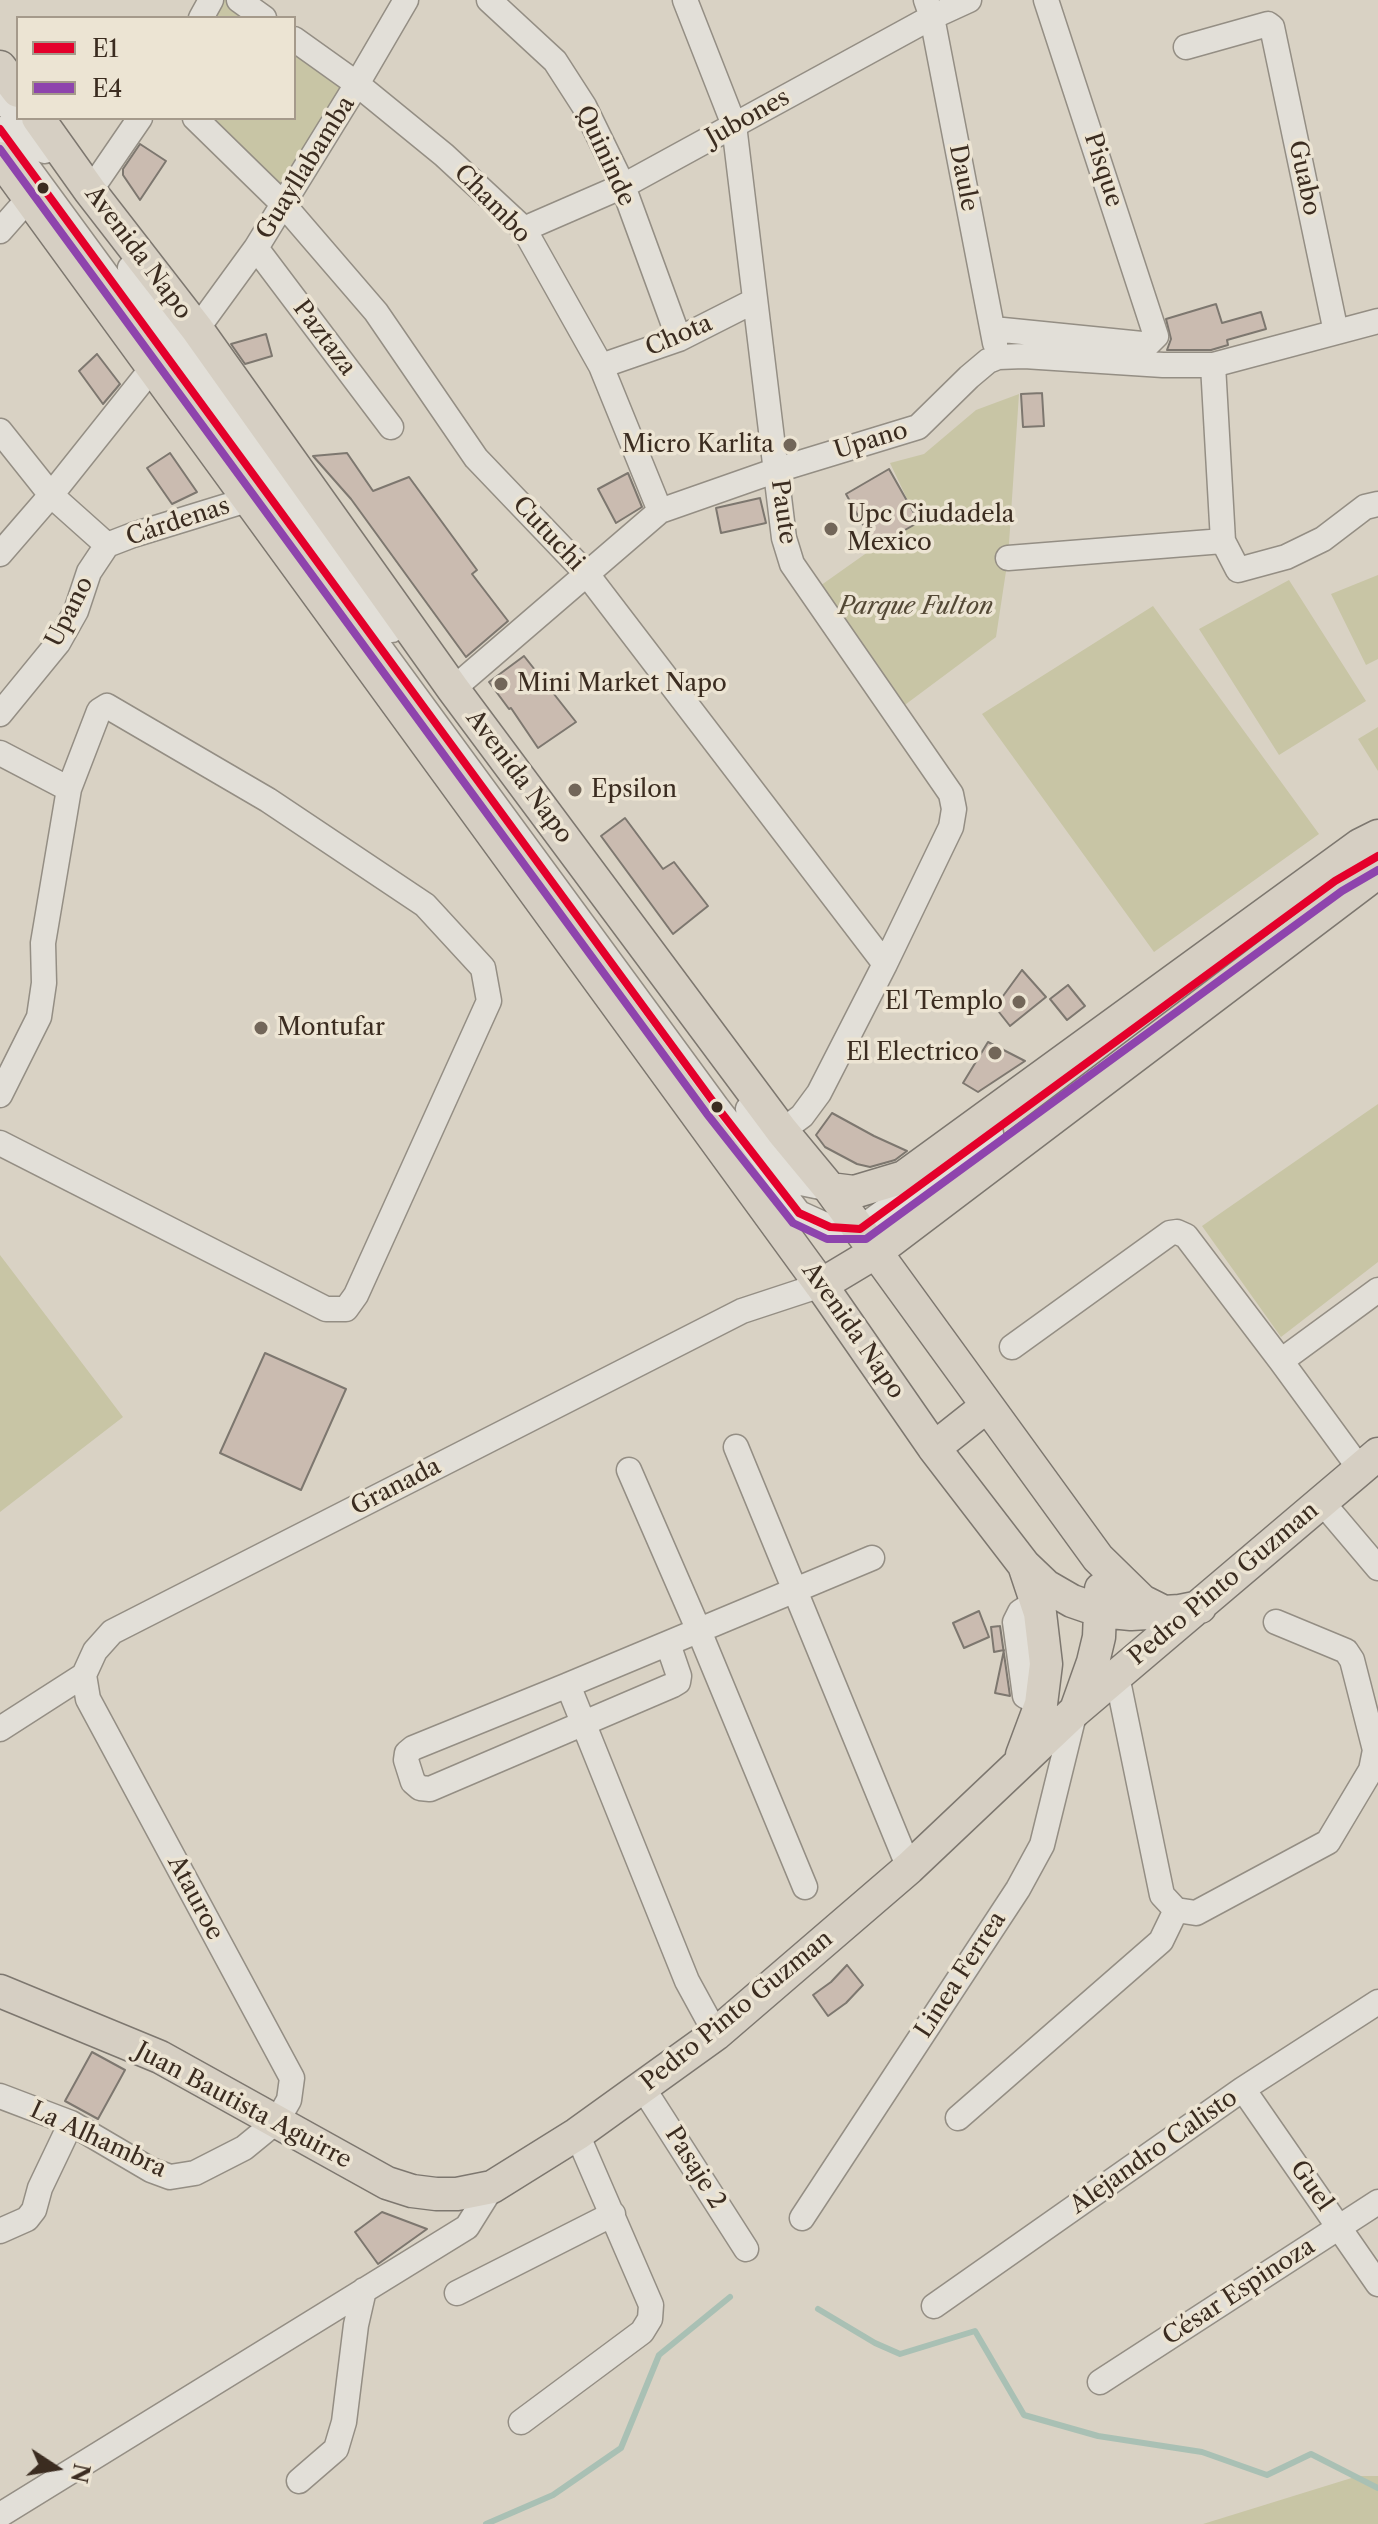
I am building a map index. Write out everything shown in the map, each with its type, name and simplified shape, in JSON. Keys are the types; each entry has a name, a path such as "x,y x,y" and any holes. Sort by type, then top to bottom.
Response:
{"main road":[{"path":"0,67 16,88"},
{"name":"Avenida Napo","path":"39,120 197,329 453,689 782,1131 830,1189 1098,1558 1142,1601 1162,1611"},
{"name":"Avenida Napo","path":"0,158 821,1285 934,1448 1024,1565 1046,1586 1072,1601 1101,1611 1131,1614 1200,1607"},
{"path":"830,1189 854,1192 904,1177 1360,845 1378,836"},
{"path":"821,1285 868,1241 1378,872"},
{"path":"934,1448 987,1406"},
{"name":"Pedro Pinto Guzman","path":"492,2187 577,2134 716,2034 909,1868 1075,1711 1369,1461"},
{"path":"1075,1711 1093,1662 1101,1611 1098,1558"},
{"path":"1020,1761 1041,1704 1046,1664 1040,1613 1024,1565"},
{"name":"Juan Bautista Aguirre","path":"0,1991 160,2057 387,2183 412,2191 457,2194 492,2187"}],"street":[{"path":"239,0 261,16"},
{"name":"Guayllabamba","path":"197,329 256,248 406,0"},
{"name":"Quininde","path":"489,0 555,61 584,106 623,186 679,339"},
{"name":"Paute","path":"685,0 734,125 784,538 792,564 951,794 954,809 951,827 819,1093 802,1116 782,1131"},
{"name":"Jubones","path":"524,229 623,186 734,125 929,8 969,0"},
{"name":"Pisque","path":"993,329 1142,344 1153,341 1155,330 1046,0"},
{"name":"Daule","path":"929,8 998,357"},
{"name":"Guabo","path":"1186,47 1271,25 1336,332"},
{"name":"Chambo","path":"296,40 357,84 444,155 524,229 601,366 660,511"},
{"path":"0,97 16,116"},
{"path":"19,120 60,170 435,690 729,1081 794,1179 830,1189"},
{"path":"90,191 139,120"},
{"name":"Cutuchi","path":"197,120 283,204 376,312 476,458 586,573 885,964"},
{"path":"0,129 717,1107 799,1213 868,1241 1335,881 1378,856"},
{"path":"0,231 30,197"},
{"name":"Paztaza","path":"256,248 391,427"},
{"name":"Chota","path":"601,366 679,339 754,301"},
{"path":"998,357 1213,365 1378,321"},
{"name":"Upano","path":"453,689 660,511 777,470 918,427 969,377 998,357"},
{"path":"1213,365 1223,541 1238,570 1286,557 1323,539 1365,507 1378,504"},
{"path":"0,554 153,367"},
{"path":"0,431 51,495 107,545"},
{"name":"Cárdenas","path":"107,545 250,499"},
{"path":"1008,558 1223,541"},
{"name":"Upano","path":"0,714 58,643 76,611 89,572 107,545"},
{"path":"0,1095 39,1017 44,983 43,943 69,789 99,711 107,706 268,800 425,905 483,968 489,1001 356,1295 346,1309 326,1309 0,1143"},
{"path":"0,753 69,789"},
{"path":"1012,1347 1170,1233 1177,1232 1186,1236 1281,1361 1369,1461"},
{"name":"Granada","path":"0,1729 84,1675 95,1651 112,1632 742,1311 821,1285"},
{"path":"1281,1361 1378,1290"},
{"path":"736,1447 909,1868"},
{"path":"629,1470 805,1887"},
{"path":"1322,1502 1378,1568"},
{"path":"668,1644 679,1676 678,1682 587,1734 430,1789 420,1788 413,1782 406,1760 407,1753 413,1748 872,1558"},
{"path":"1117,1676 1162,1895 1176,1910 1196,1913 1328,1842 1371,1770 1375,1750 1352,1660 1346,1651 1276,1622"},
{"name":"Atauroe","path":"84,1675 88,1699 292,2078 289,2100 277,2121"},
{"path":"568,1685 687,1981 716,2034"},
{"name":"Linea Ferrea","path":"802,2218 1018,1889 1042,1845 1075,1711"},
{"path":"958,2118 1161,1941 1176,1910"},
{"name":"Alejandro Calisto","path":"934,2306 1243,2089 1378,2002"},
{"name":"Pasaje 2","path":"643,2088 746,2249"},
{"name":"Guel","path":"1243,2089 1378,2284"},
{"name":"La Alhambra","path":"0,2096 71,2123 151,2170 170,2177 195,2173 244,2148 277,2121"},
{"path":"0,2231 27,2219 34,2210 40,2188 71,2123"},
{"path":"521,2422 642,2332 650,2319 651,2305 577,2134"},
{"name":"Pedro Pinto Guzman","path":"7,2516 467,2227 492,2187"},
{"name":"César Espinoza","path":"1100,2382 1378,2202"},
{"path":"457,2293 613,2214"},
{"path":"299,2481 336,2449 344,2422 356,2325 364,2290"}],"green space":[{"path":"211,0 239,0 261,16 202,16"},
{"path":"296,40 357,84 283,204 197,120 296,120"},
{"name":"Parque Fulton","path":"1019,394 1008,558 996,637 894,713 810,593 875,547 918,522 890,463 924,454 976,410"},
{"path":"1378,575 1378,659 1366,665 1331,594"},
{"path":"1289,580 1366,701 1279,755 1199,629"},
{"path":"1153,606 1319,834 1154,952 982,714"},
{"path":"1378,727 1378,771 1358,739"},
{"path":"1378,1104 1378,1262 1281,1337 1202,1226"},
{"path":"0,1255 123,1417 0,1512"},
{"path":"1358,2476 1378,2476 1378,2524 1203,2524"}],"building":[{"path":"140,144 166,161 140,200 123,175 123,169"},
{"path":"1216,304 1222,323 1261,312 1266,329 1227,340 1228,345 1211,350 1167,350 1171,339 1166,319"},
{"path":"266,334 272,356 245,364 231,344"},
{"path":"97,354 120,384 103,404 79,371"},
{"path":"1042,393 1044,426 1023,427 1021,394"},
{"path":"170,453 197,492 172,504 147,468"},
{"path":"347,453 373,491 409,477 477,570 472,574 508,621 466,657 351,499 313,456"},
{"path":"889,469 919,522 875,547 846,494"},
{"path":"628,473 642,507 616,523 598,489"},
{"path":"760,498 766,523 721,533 716,508"},
{"path":"524,656 576,722 538,748 489,682"},
{"path":"625,818 663,869 674,862 708,906 673,934 601,836"},
{"name":"El Templo","path":"1022,970 1046,997 1010,1026 995,1007"},
{"path":"1068,985 1085,1006 1067,1020 1050,999"},
{"path":"988,1042 1025,1061 978,1092 963,1083"},
{"path":"832,1113 907,1151 895,1160 870,1167 857,1164 825,1147 816,1135"},
{"path":"265,1353 346,1389 301,1490 220,1453"},
{"path":"979,1611 989,1637 964,1648 953,1623"},
{"path":"1000,1626 1003,1650 994,1652 991,1627"},
{"path":"1004,1652 1010,1696 995,1693"},
{"path":"847,1965 863,1985 828,2016 813,1995"},
{"path":"92,2052 125,2070 98,2119 65,2101"},
{"path":"382,2212 427,2229 378,2264 355,2232"}],"waterway":[{"path":"486,2524 553,2495 621,2448 659,2355 730,2297"},
{"path":"818,2309 900,2354 975,2331 1024,2415 1098,2436 1202,2452 1267,2475 1311,2454 1378,2488"}],"transit line":[{"name":"E1","path":"0,129 717,1107 799,1213 830,1227 860,1229 1335,881 1378,856"},
{"name":"E4","path":"0,149 707,1114 793,1223 827,1239 866,1239 1342,891 1378,870"}],"place":[{"name":"Micro Karlita","path":"790,445"},
{"name":"Upc Ciudadela Mexico","path":"831,529"},
{"name":"Mini Market Napo","path":"501,684"},
{"name":"Epsilon","path":"575,790"},
{"name":"El Templo","path":"1019,1002"},
{"name":"Montufar","path":"261,1028"},
{"name":"El Electrico","path":"995,1053"}]}
